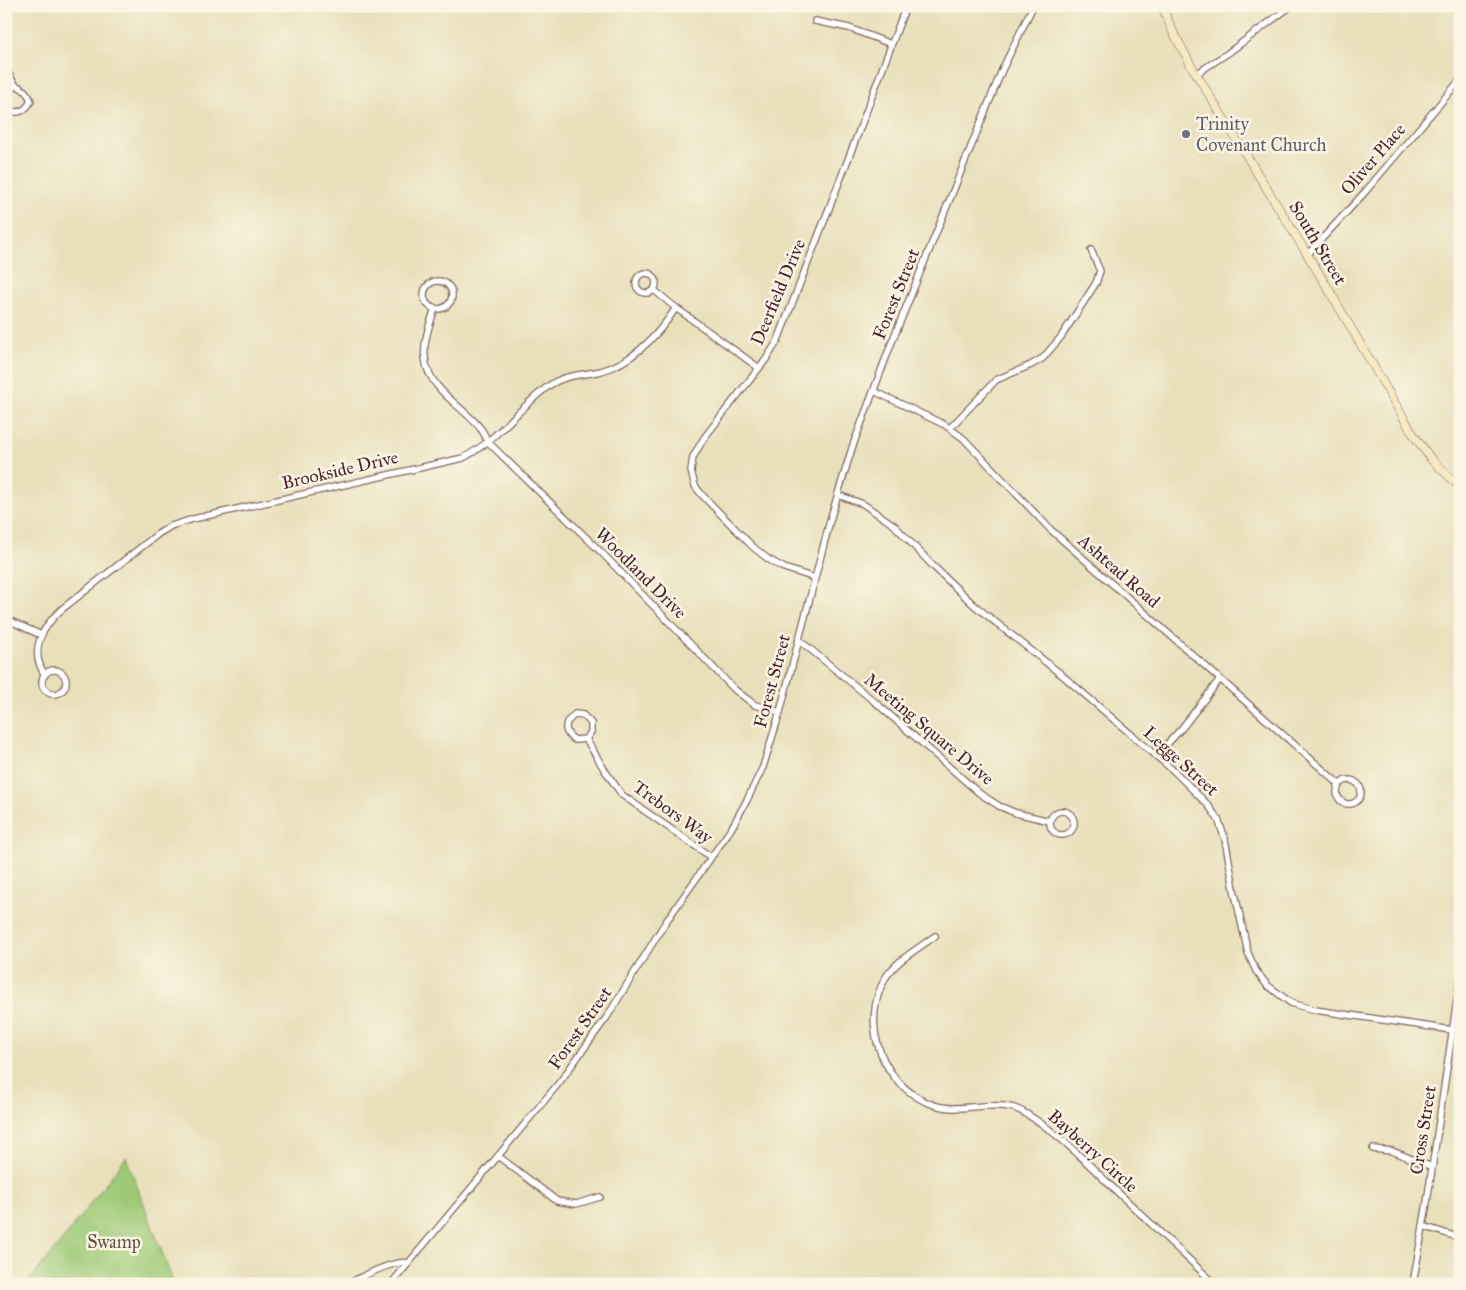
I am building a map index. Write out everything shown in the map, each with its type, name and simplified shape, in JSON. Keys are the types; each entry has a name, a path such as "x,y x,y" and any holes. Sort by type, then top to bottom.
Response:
{"street":[{"name":"Deerfield Drive","path":"815,578 784,568 761,554 702,495 695,486 691,476 691,466 696,450 770,353 781,333 906,6"},
{"name":"Forest Street","path":"391,1284 582,1053 618,1000 665,923 731,829 758,776 780,712 852,448 1002,70 1033,6"},
{"name":"South Street","path":"1162,6 1196,74 1307,255 1413,434 1431,459 1460,487"},
{"path":"1196,74 1228,53 1291,6"},
{"path":"815,21 848,28 892,44"},
{"path":"6,69 14,85 21,87 28,93 30,101 28,107 22,112 10,110 6,105"},
{"name":"Oliver Place","path":"1307,255 1361,196 1460,80"},
{"path":"6,95 14,85"},
{"path":"950,428 996,380 1043,358 1061,337 1096,283 1100,271 1092,250"},
{"path":"434,281 443,282 450,288 451,297 447,305 435,308 427,304 424,295 425,290 434,281"},
{"path":"654,290 759,368"},
{"name":"Woodland Drive","path":"435,308 427,334 425,358 428,371 437,387 481,430 488,442 606,557 735,690 756,705 780,712"},
{"name":"Brookside Drive","path":"40,635 62,608 158,534 178,523 463,458 488,442 526,405 552,384 565,378 614,367 628,359 660,330 676,308"},
{"name":"Ashtead Road","path":"874,391 950,428 973,448 1051,530 1340,784"},
{"name":"Legge Street","path":"838,495 863,504 894,525 974,605 1058,671 1156,756 1212,809 1218,819 1225,839 1246,947 1256,970 1267,985 1292,1003 1315,1010 1452,1030"},
{"path":"6,620 40,635 39,663 45,675 42,684 47,692 56,694 64,690 66,681 62,673 53,671 45,675"},
{"name":"Meeting Square Drive","path":"799,640 881,707 979,793 1016,814 1050,821"},
{"path":"1156,756 1182,728 1220,679"},
{"name":"Trebors Way","path":"575,714 583,715 590,723 591,732 586,739 575,740 566,731 567,722 575,714"},
{"name":"Trebors Way","path":"586,739 607,775 625,798 711,857"},
{"name":"Ashtead Road","path":"1348,780 1357,783 1361,791 1358,800 1348,804 1340,800 1337,793 1340,784 1348,780"},
{"name":"Meeting Square Drive","path":"1063,812 1071,817 1073,824 1070,832 1059,835 1053,831 1050,821 1055,814 1063,812"},
{"name":"Bayberry Circle","path":"935,936 892,970 879,994 875,1011 876,1037 883,1060 894,1077 910,1092 933,1105 953,1108 1000,1105 1011,1107 1034,1118 1067,1144 1215,1284"},
{"name":"Cross Street","path":"1413,1284 1452,1030 1458,1009 1460,980"},
{"path":"1373,1149 1392,1151 1432,1167"},
{"path":"498,1156 521,1172 548,1196 562,1203 576,1204 600,1197"},
{"path":"1423,1226 1460,1238"},
{"path":"348,1284 399,1262 409,1263"}],"green space":[{"name":"Swamp","path":"126,1157 174,1284 26,1284 62,1241"}],"place":[{"name":"Trinity Covenant Church","path":"1186,134"}]}
